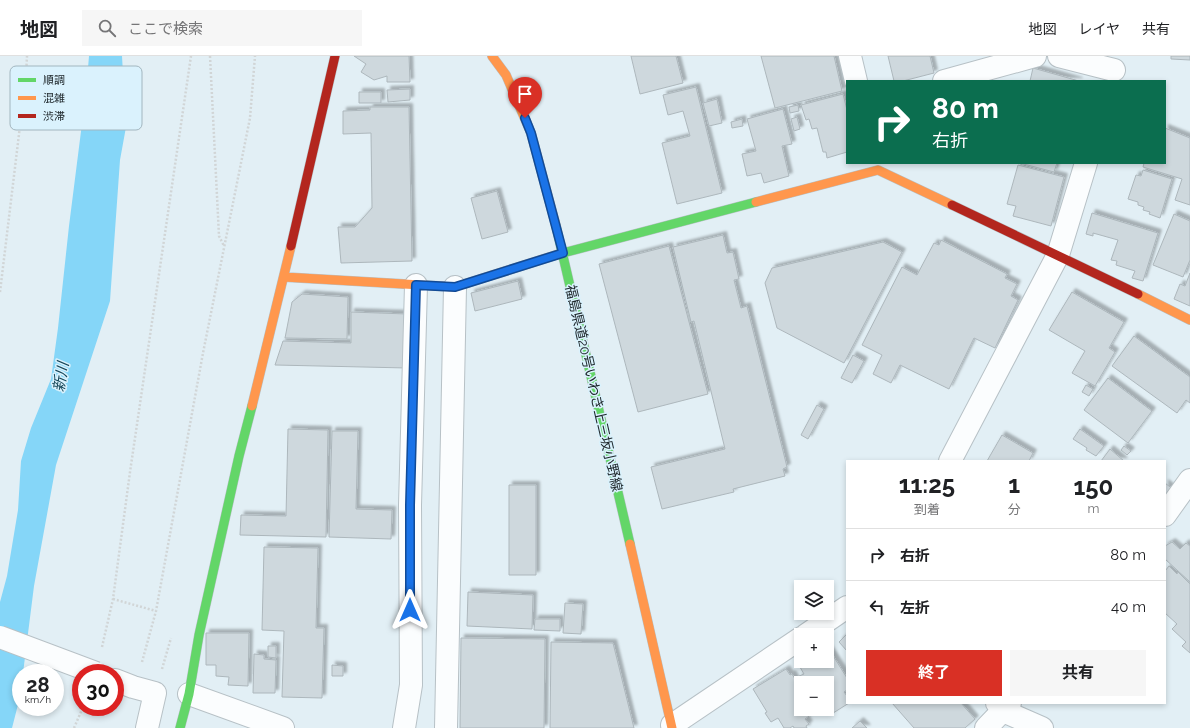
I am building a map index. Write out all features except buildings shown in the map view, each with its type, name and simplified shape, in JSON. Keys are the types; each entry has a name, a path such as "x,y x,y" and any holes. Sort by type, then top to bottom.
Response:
{"street":[{"path":"180,728 189,694 199,635 238,456 284,277 335,56"},
{"name":"福島県道20号いわき上三坂小野線","path":"492,56 506,75 531,133 563,253 672,727"},
{"path":"850,56 856,80"},
{"path":"948,80 1035,56"},
{"path":"1059,56 1114,69"},
{"path":"951,460 1058,255 1086,164"},
{"path":"284,277 455,287 563,253 877,166 1190,320"},
{"path":"404,728 411,685 410,505 416,285"},
{"path":"446,728 455,287"},
{"path":"1166,514 1190,480"},
{"path":"816,628 846,608"},
{"path":"0,637 72,664"},
{"path":"672,727 794,643"},
{"path":"124,684 155,693 147,728"},
{"path":"189,694 283,728"},
{"path":"986,728 1003,706 1042,728"}],"path":[{"path":"26,66 27,56"},
{"path":"101,651 113,599 130,472 191,56"},
{"path":"210,56 219,236 225,247"},
{"path":"124,684 144,656 156,611 203,353 250,118 255,56"},
{"path":"0,292 20,130"},
{"path":"113,599 156,611"},
{"path":"74,728 79,716"}],"water":[{"path":"89,56 122,56 123,66 88,66"},
{"name":"新川","path":"81,130 125,130 120,160 110,301 56,465 34,586 24,664 12,664 12,716 15,716 12,728 0,728 0,602 7,576 18,510 21,461 31,428 51,379"}],"traffic: fast":[{"path":"559,254 756,202"},
{"path":"556,226 630,544"},
{"path":"180,728 189,694 199,635 239,456 252,406"}],"traffic: slow":[{"path":"492,56 506,75 531,133 556,226"},
{"path":"756,202 878,170 952,205"},
{"path":"252,406 291,246"},
{"path":"284,277 455,287 559,254"},
{"path":"1138,294 1190,320"},
{"path":"630,544 672,728"}],"traffic: jam":[{"path":"291,246 335,56"},
{"path":"952,205 1138,294"}],"route":[{"path":"410,610 410,505 416,285 455,287 563,253 531,133 525,118"}]}
